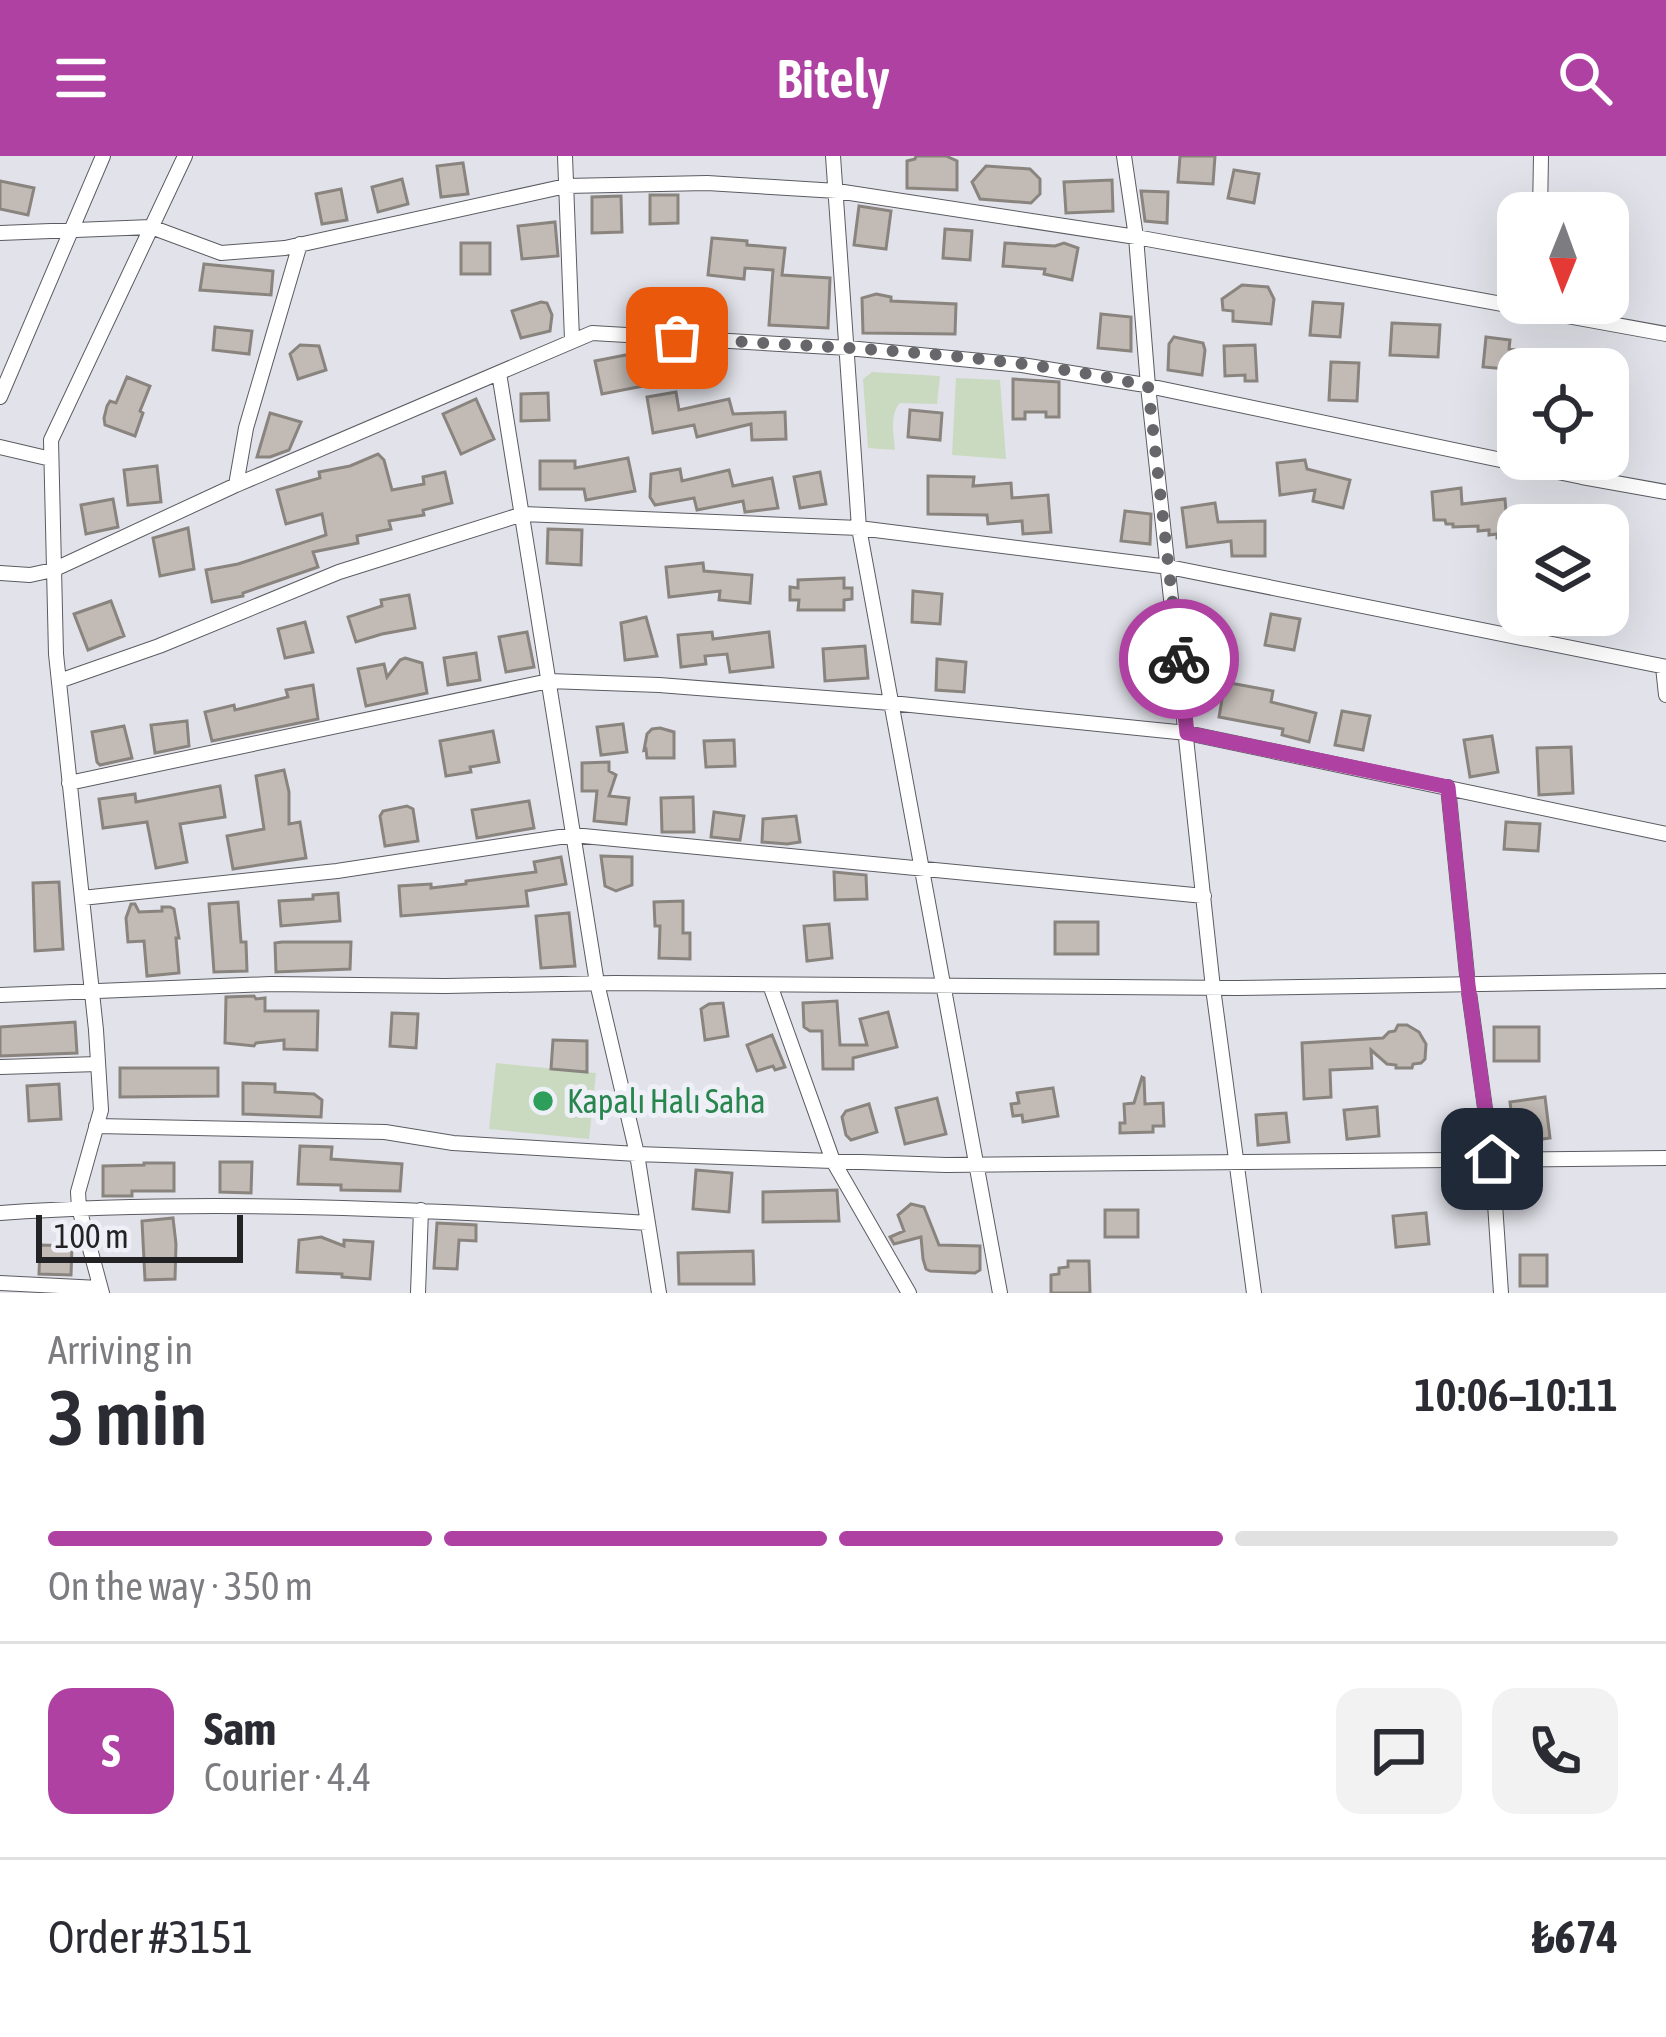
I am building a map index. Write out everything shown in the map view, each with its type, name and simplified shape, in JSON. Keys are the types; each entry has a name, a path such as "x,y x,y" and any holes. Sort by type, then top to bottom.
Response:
{"street":[{"path":"0,397 103,156"},
{"path":"0,1283 101,1291 78,1192 100,1110 58,681 51,440 184,156"},
{"path":"565,156 572,339"},
{"path":"833,156 859,528 1000,1293"},
{"path":"1124,156 1214,988 1254,1293"},
{"path":"1540,192 1541,156"},
{"path":"0,232 151,227 221,253 300,244 566,186 707,183 837,190 1497,300"},
{"path":"236,485 246,428 300,244"},
{"path":"1618,324 1666,334"},
{"path":"0,573 30,575 53,569 592,333 848,348 1022,365 1148,386 1666,492"},
{"path":"499,373 597,983 638,1154 659,1293"},
{"path":"0,447 51,459"},
{"path":"58,681 339,572 523,514 859,528 1169,567 1665,667 1666,694"},
{"path":"70,782 549,681 891,703 1187,733 1666,834"},
{"path":"1448,787 1492,1159 1502,1293"},
{"path":"82,898 337,871 573,835 1204,896"},
{"path":"0,995 271,984 1214,988 1666,981"},
{"path":"770,985 833,1161 909,1293"},
{"path":"0,1067 98,1064"},
{"path":"96,1126 385,1132 454,1143 638,1154 976,1165 1666,1158"},
{"path":"0,1213 79,1208 421,1210 648,1223"},
{"path":"418,1293 421,1210"}],"green space":[{"path":"872,372 940,376 937,404 900,403 894,413 895,450 868,448 863,379"},
{"path":"956,378 1000,380 1006,459 952,455"},
{"name":"Kapalı Halı Saha","path":"496,1063 596,1073 589,1139 489,1129"}],"building":[{"path":"916,156 946,156 957,161 957,190 907,188 907,161"},
{"path":"1180,156 1215,156 1213,184 1178,182"},
{"path":"463,163 468,194 441,197 437,166"},
{"path":"986,166 1030,169 1040,179 1040,194 1031,203 980,199 972,182"},
{"path":"1234,170 1259,174 1254,203 1228,198"},
{"path":"402,179 408,204 378,212 372,187"},
{"path":"1112,180 1113,211 1066,213 1064,182"},
{"path":"0,181 34,188 28,215 0,209"},
{"path":"341,189 347,220 322,224 316,194"},
{"path":"1141,191 1168,192 1167,223 1145,221"},
{"path":"650,195 678,195 678,223 650,224"},
{"path":"621,196 622,232 592,233 592,197"},
{"path":"859,206 891,211 886,249 854,245"},
{"path":"555,222 558,256 522,259 518,226"},
{"path":"945,229 972,231 970,260 943,258"},
{"path":"712,238 785,248 782,275 830,278 828,328 769,325 773,270 745,268 744,279 708,275"},
{"path":"461,243 490,243 490,274 461,274"},
{"path":"1005,243 1064,243 1078,248 1072,280 1044,274 1045,269 1003,266"},
{"path":"204,264 273,271 271,295 200,290"},
{"path":"1242,285 1268,287 1274,299 1271,324 1233,321 1233,311 1223,310 1222,299"},
{"path":"891,297 891,301 956,304 955,334 863,333 862,298"},
{"path":"1313,302 1343,304 1340,337 1310,335"},
{"path":"547,303 552,315 550,331 521,338 512,311"},
{"path":"1101,314 1131,317 1131,351 1098,348"},
{"path":"1392,323 1440,325 1438,357 1390,355"},
{"path":"215,327 252,331 249,354 213,350"},
{"path":"1174,337 1203,343 1202,375 1168,370 1169,344"},
{"path":"1486,337 1510,340 1509,348 1497,348 1497,368 1483,367"},
{"path":"300,345 319,346 326,370 298,379 290,354"},
{"path":"1255,345 1257,381 1245,381 1245,375 1225,376 1224,346"},
{"path":"636,353 643,386 602,394 595,361"},
{"path":"1331,362 1359,363 1357,401 1329,400"},
{"path":"127,377 150,386 135,436 105,425 104,418"},
{"path":"1013,379 1059,382 1059,417 1025,412 1025,419 1013,419"},
{"path":"676,392 679,410 729,399 733,414 785,412 786,439 752,440 751,424 697,437 694,425 653,433 647,397"},
{"path":"548,393 549,420 521,421 521,394"},
{"path":"476,399 494,439 461,454 443,414"},
{"path":"910,410 942,413 940,440 908,437"},
{"path":"270,413 301,422 289,450 257,457"},
{"path":"378,454 392,490 424,484 423,477 445,472 452,503 423,510 424,515 389,521 391,529 357,536 358,543 313,552 318,567 243,596 212,602 206,570 326,535 322,514 286,524 277,490"},
{"path":"628,458 635,491 586,500 584,489 540,489 540,461 575,461 575,468"},
{"path":"1305,460 1307,469 1350,480 1343,508 1313,501 1315,490 1280,495 1277,463"},
{"path":"157,466 161,502 128,505 124,470"},
{"path":"680,469 682,481 729,470 733,486 772,478 778,508 745,512 743,501 697,510 694,498 655,505 650,497 651,474"},
{"path":"820,472 826,504 800,508 794,477"},
{"path":"928,476 974,477 973,486 1011,483 1012,498 1048,495 1051,532 1023,534 1022,521 988,524 987,515 928,514"},
{"path":"1461,488 1462,504 1505,499 1505,504 1497,504 1497,534 1478,531 1478,526 1453,527 1445,520 1434,520 1432,492"},
{"path":"113,499 118,527 86,534 81,505"},
{"path":"1215,503 1218,522 1265,521 1265,556 1232,556 1231,541 1187,547 1182,508"},
{"path":"1125,511 1151,514 1150,544 1121,541"},
{"path":"188,528 194,569 160,576 153,538"},
{"path":"548,529 582,530 581,565 547,563"},
{"path":"703,563 704,571 752,575 750,603 719,600 720,591 669,597 666,567"},
{"path":"844,578 844,588 852,588 852,599 844,600 844,610 798,610 799,600 790,600 790,587 798,588 798,580"},
{"path":"913,591 942,594 940,624 912,622"},
{"path":"409,595 415,628 356,642 348,617 382,606 381,600"},
{"path":"111,601 124,636 88,650 74,614"},
{"path":"1271,614 1300,619 1294,650 1265,645"},
{"path":"646,617 657,656 625,660 621,623"},
{"path":"305,622 313,652 285,658 278,629"},
{"path":"527,632 534,667 506,672 499,637"},
{"path":"712,632 713,639 769,632 773,667 730,672 727,654 705,656 706,664 681,667 678,635"},
{"path":"865,646 868,678 825,681 823,649"},
{"path":"476,653 480,680 448,685 444,658"},
{"path":"405,658 422,663 427,693 366,706 358,669 384,664 387,677"},
{"path":"937,659 966,662 964,692 936,690"},
{"path":"1225,682 1273,691 1271,702 1316,713 1309,742 1282,735 1283,729 1219,717"},
{"path":"313,685 318,719 212,741 205,712 288,697 286,690"},
{"path":"1342,711 1370,716 1363,750 1335,745"},
{"path":"187,721 189,746 155,753 151,725"},
{"path":"623,724 627,752 601,755 597,727"},
{"path":"124,726 132,758 100,765 92,732"},
{"path":"660,728 674,732 674,758 647,758 647,734"},
{"path":"493,731 499,762 446,776 440,741"},
{"path":"1492,736 1498,772 1470,777 1464,740"},
{"path":"734,740 735,766 706,767 704,741"},
{"path":"1571,747 1573,793 1539,795 1537,748"},
{"path":"609,762 609,771 616,775 609,796 629,798 626,824 594,821 597,791 582,791 582,763"},
{"path":"284,770 289,824 300,822 306,858 233,869 227,836 264,829 256,776"},
{"path":"220,786 225,817 180,824 187,862 156,868 147,822 103,828 99,799 135,794 136,802"},
{"path":"693,797 694,832 662,832 661,798"},
{"path":"529,801 534,828 477,838 472,810"},
{"path":"413,809 418,841 385,846 380,816 383,811"},
{"path":"714,812 744,816 740,840 711,837"},
{"path":"796,816 800,842 762,842 763,819"},
{"path":"1506,822 1540,824 1538,851 1504,849"},
{"path":"601,856 632,857 632,885 616,891 605,886"},
{"path":"561,857 566,884 526,891 528,906 401,916 399,886 431,884 431,888 536,872 534,862"},
{"path":"834,872 866,875 867,899 835,900"},
{"path":"59,882 63,949 35,951 33,883"},
{"path":"338,893 340,921 281,926 279,901"},
{"path":"683,901 683,933 690,933 690,959 659,958 660,926 655,926 654,902"},
{"path":"238,902 247,971 214,972 209,904"},
{"path":"131,904 139,912 174,909 179,973 147,976 144,941 128,942 126,918"},
{"path":"569,913 575,966 541,968 536,916"},
{"path":"1055,922 1098,922 1098,954 1055,954"},
{"path":"829,924 832,958 807,961 804,926"},
{"path":"351,942 350,969 276,972 275,943"},
{"path":"226,997 265,998 265,1011 318,1011 317,1050 284,1049 284,1040 254,1046 225,1043"},
{"path":"837,1001 840,1045 867,1045 860,1019 888,1012 897,1047 853,1058 853,1069 823,1069 822,1031 804,1027 803,1003"},
{"path":"723,1003 728,1036 705,1040 701,1009"},
{"path":"392,1013 418,1014 416,1048 390,1046"},
{"path":"75,1022 77,1053 0,1056 0,1027"},
{"path":"1398,1025 1419,1032 1426,1044 1421,1063 1396,1068 1371,1050 1372,1068 1330,1070 1331,1097 1304,1099 1302,1043 1383,1038"},
{"path":"1494,1027 1539,1027 1539,1061 1494,1061"},
{"path":"772,1035 785,1067 757,1071 747,1045"},
{"path":"553,1040 587,1041 587,1072 551,1069"},
{"path":"120,1068 218,1068 218,1096 120,1097"},
{"path":"1142,1077 1145,1104 1163,1103 1164,1126 1153,1126 1153,1132 1120,1133 1124,1104 1134,1103"},
{"path":"243,1083 275,1084 275,1092 314,1094 322,1100 321,1117 243,1114"},
{"path":"59,1084 61,1119 29,1121 27,1086"},
{"path":"1053,1088 1058,1116 1023,1122 1022,1115 1013,1116 1011,1104 1019,1103 1017,1093"},
{"path":"1545,1097 1550,1138 1515,1143 1510,1102"},
{"path":"937,1098 946,1134 905,1144 896,1108"},
{"path":"869,1104 877,1132 851,1140 842,1117 846,1111"},
{"path":"1377,1107 1379,1136 1347,1139 1344,1110"},
{"path":"1286,1113 1289,1142 1258,1145 1256,1115"},
{"path":"300,1146 332,1147 331,1159 402,1164 400,1191 298,1184"},
{"path":"220,1162 252,1162 251,1193 220,1192"},
{"path":"174,1163 174,1191 103,1196 103,1166"},
{"path":"696,1170 732,1173 729,1212 693,1209"},
{"path":"837,1190 839,1221 763,1222 763,1192"},
{"path":"911,1204 924,1207 939,1245 980,1246 980,1270 930,1271 923,1259 921,1237 894,1244 890,1237 904,1231 898,1215"},
{"path":"1105,1210 1138,1210 1138,1237 1105,1237"},
{"path":"1426,1213 1429,1244 1396,1247 1393,1216"},
{"path":"173,1218 175,1279 145,1280 142,1221"},
{"path":"437,1223 476,1225 476,1241 459,1240 457,1269 434,1268"},
{"path":"321,1237 344,1246 344,1240 373,1242 370,1279 297,1272 299,1240"},
{"path":"40,1245 72,1246 71,1275 39,1274"},
{"path":"753,1251 754,1284 679,1284 678,1253"},
{"path":"1520,1255 1547,1255 1547,1286 1520,1286"},
{"path":"1068,1261 1089,1261 1090,1293 1051,1293 1051,1275 1068,1267"}],"way so far":[{"path":"677,338 987,361 1148,386 1179,659"}],"place":[{"name":"Kapalı Halı Saha","path":"543,1101"}],"route":[{"path":"1179,659 1187,733 1448,787 1492,1159"}]}
